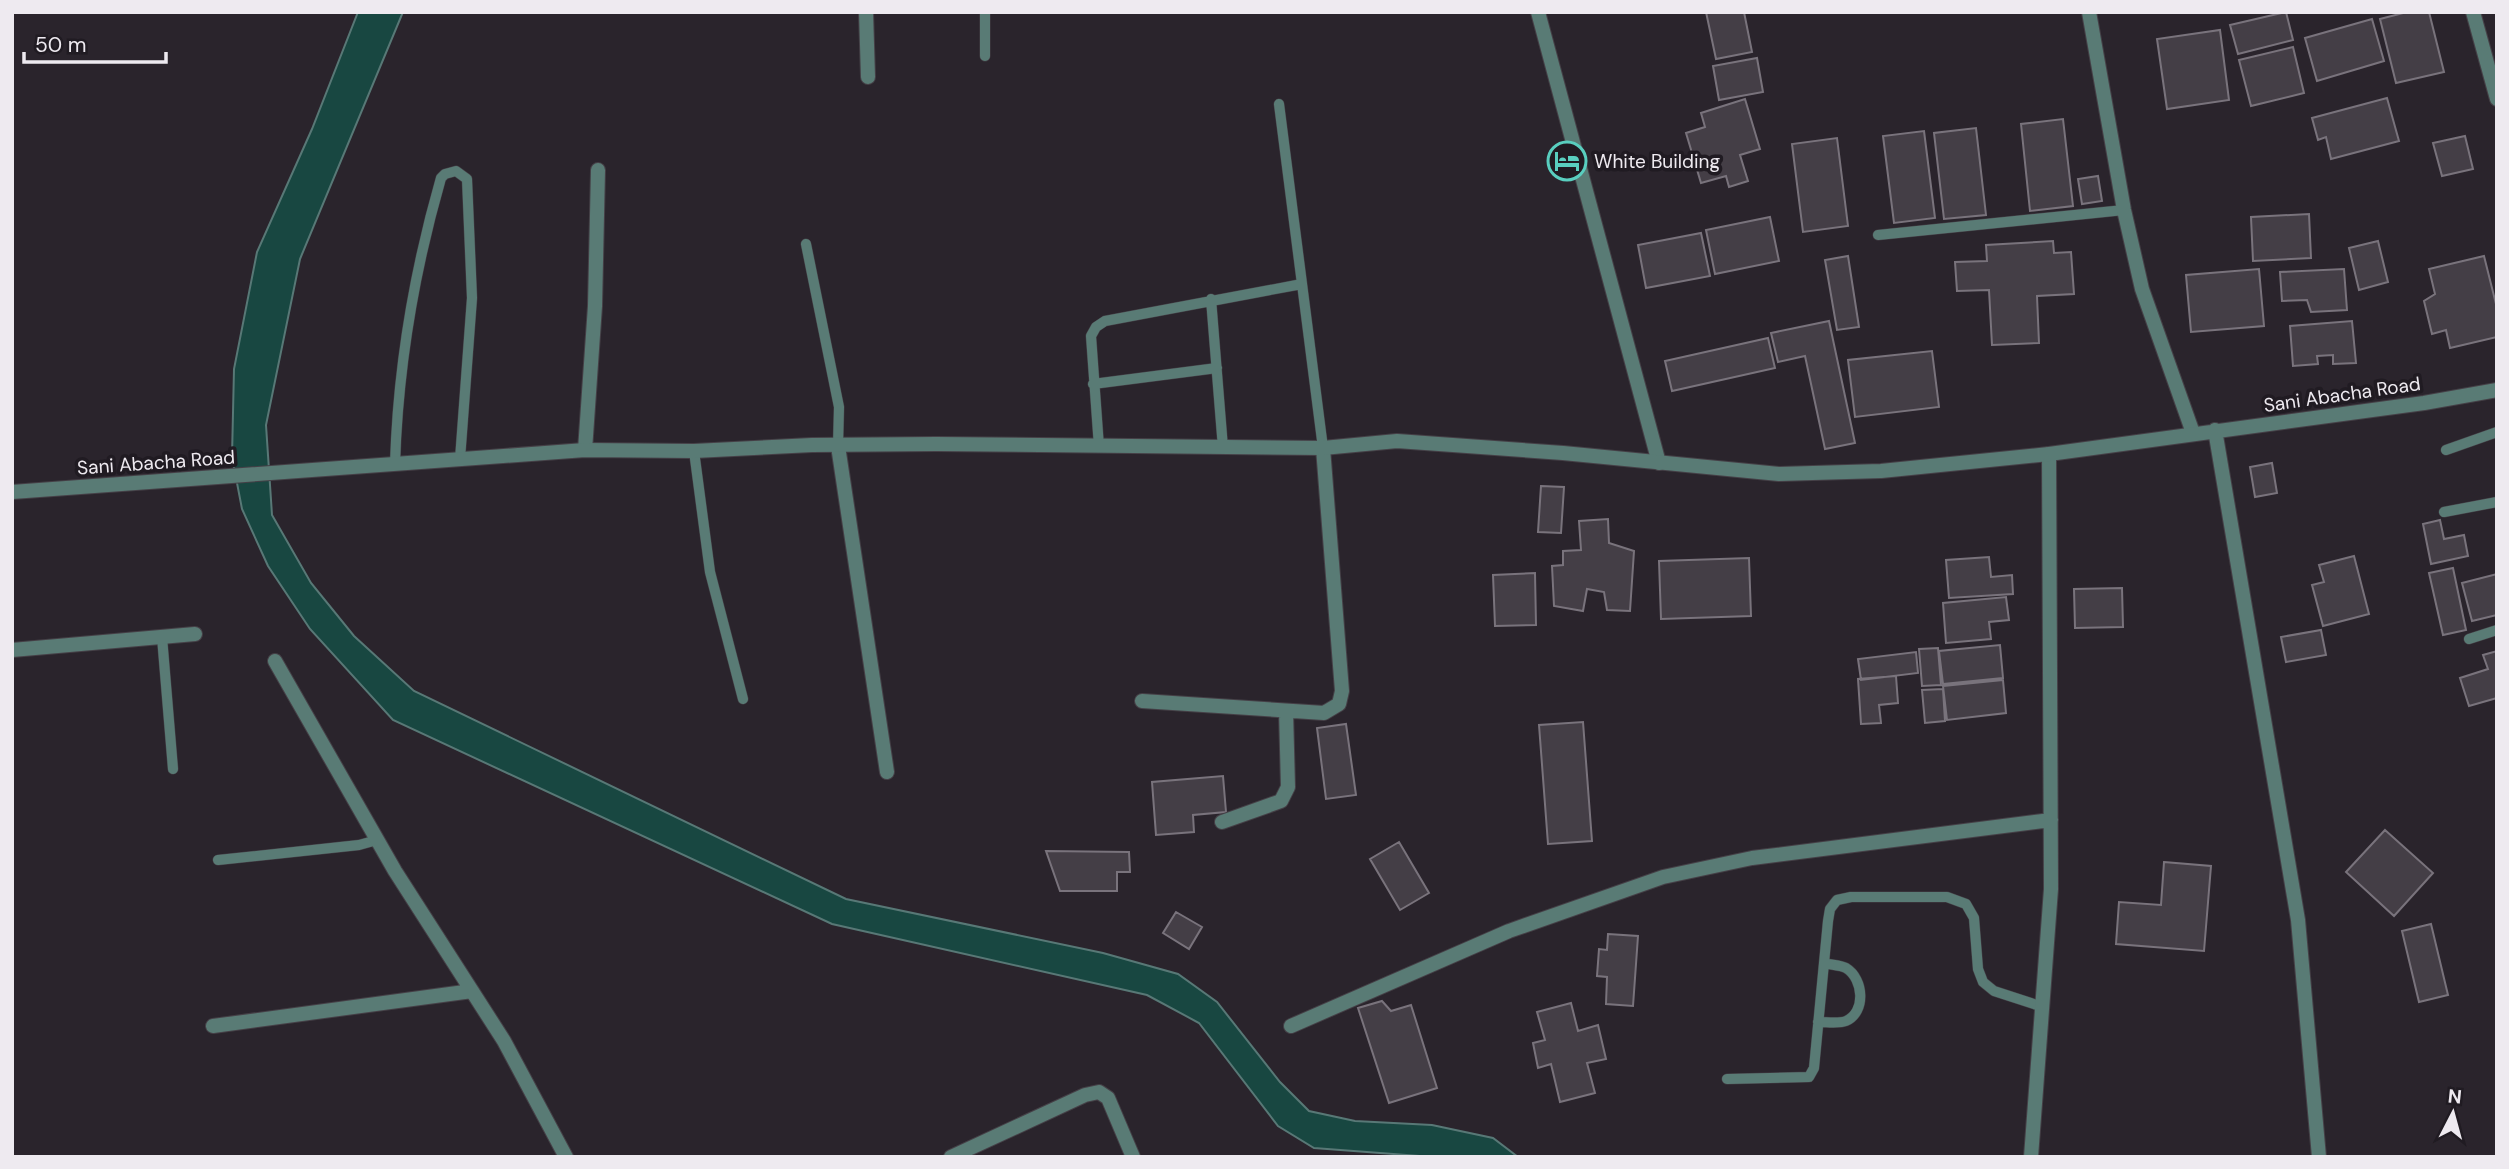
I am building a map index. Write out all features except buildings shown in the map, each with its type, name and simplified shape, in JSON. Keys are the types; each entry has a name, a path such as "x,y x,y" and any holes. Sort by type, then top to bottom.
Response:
{"street":[{"path":"866,12 868,77"},
{"path":"1538,12 1660,463"},
{"path":"2089,12 2124,210 2143,289 2193,433"},
{"path":"2473,12 2497,99"},
{"path":"585,450 594,306 598,170"},
{"name":"Sani Abacha Road","path":"12,492 585,450 694,451 838,446 1322,448 1410,442 1779,474 1881,471 2049,454 2424,403 2497,390"},
{"path":"2215,430 2298,920 2319,1157"},
{"path":"838,446 887,772"},
{"path":"1142,701 1324,713 1339,705 1342,691 1322,448"},
{"path":"2031,1157 2051,889 2049,454"},
{"path":"12,650 195,634"},
{"path":"275,661 377,840 504,1041 566,1157"},
{"path":"1222,822 1281,802 1289,787 1286,711"},
{"path":"1291,1026 1509,931 1663,877 1752,858 2051,820"},
{"path":"213,1026 472,991"},
{"path":"951,1157 1085,1095 1099,1092 1108,1098 1133,1157"}],"lane":[{"path":"985,12 985,56"},
{"path":"1279,104 1322,448"},
{"path":"395,464 396,416 408,310 441,178 445,174 456,172 467,179 472,298 460,459"},
{"path":"1878,235 2124,210"},
{"path":"806,244 839,407 838,446"},
{"path":"1099,447 1091,335 1096,327 1105,321 1302,284"},
{"path":"1211,299 1223,447"},
{"path":"1093,384 1217,368"},
{"path":"2446,450 2497,432"},
{"path":"694,451 710,572 743,699"},
{"path":"2444,512 2497,502"},
{"path":"2469,639 2497,630"},
{"path":"162,637 173,769"},
{"path":"218,859 359,845 377,840"},
{"path":"1727,1079 1809,1077 1814,1068 1830,909 1837,900 1851,897 1947,897 1966,904 1974,918 1978,969 1983,982 1994,991 2043,1007"},
{"path":"1818,1022 1845,1022 1857,1013 1861,1001 1853,975 1846,968 1824,963"}],"shaded area":[{"path":"358,12 403,12 300,259 266,425 272,515 311,583 354,636 414,691 846,899 1103,953 1178,974 1217,1002 1280,1082 1309,1111 1355,1121 1432,1125 1493,1138 1518,1157 1433,1157 1314,1148 1278,1126 1199,1023 1147,995 832,924 393,720 310,629 268,566 242,509 232,457 234,369 257,252 312,129"}],"place":[{"name":"White Building","path":"1567,161"}]}
